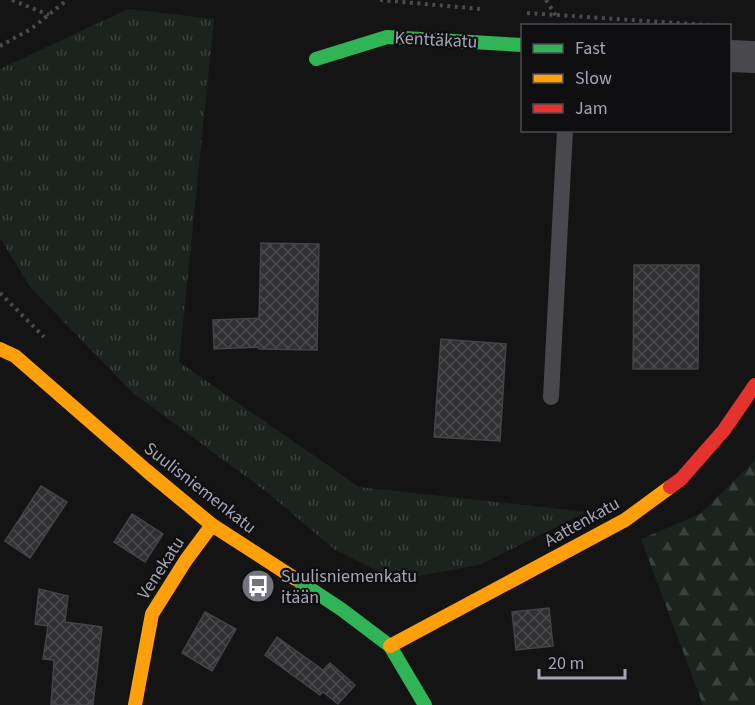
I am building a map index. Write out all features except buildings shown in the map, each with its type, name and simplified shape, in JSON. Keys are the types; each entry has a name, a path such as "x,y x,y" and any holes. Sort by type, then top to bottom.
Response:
{"street":[{"name":"Kenttäkatu","path":"316,59 387,37 521,45"},
{"path":"731,56 755,57"},
{"name":"Suulisniemenkatu","path":"0,349 15,356 212,525 341,609 390,646 425,705"},
{"name":"Aattenkatu","path":"390,646 625,520 681,479 724,430 755,385"},
{"name":"Venekatu","path":"135,705 152,614 186,560 212,525"}],"lane":[{"path":"551,397 565,132"}],"path":[{"path":"12,0 49,15"},
{"path":"0,46 31,29 67,0"},
{"path":"380,0 486,9"},
{"path":"546,0 556,16"},
{"path":"521,13 687,24"}],"green space":[{"path":"128,9 214,19 179,362 359,487 587,512 479,565 396,580 335,550 268,493 133,393 31,288 0,238 0,69"},
{"path":"755,457 755,705 703,705 641,539 700,514 752,463"}],"traffic: fast":[{"path":"316,59 387,37 521,45"},
{"path":"294,578 341,609 390,646 425,705"}],"traffic: slow":[{"path":"0,349 15,356 212,525 294,578"},
{"path":"390,646 625,520 670,487"},
{"path":"135,705 152,614 186,560 212,525"}],"traffic: jam":[{"path":"670,487 681,479 724,430 755,385"}],"place":[{"name":"Suulisniemenkatu itään","path":"258,586"}]}
